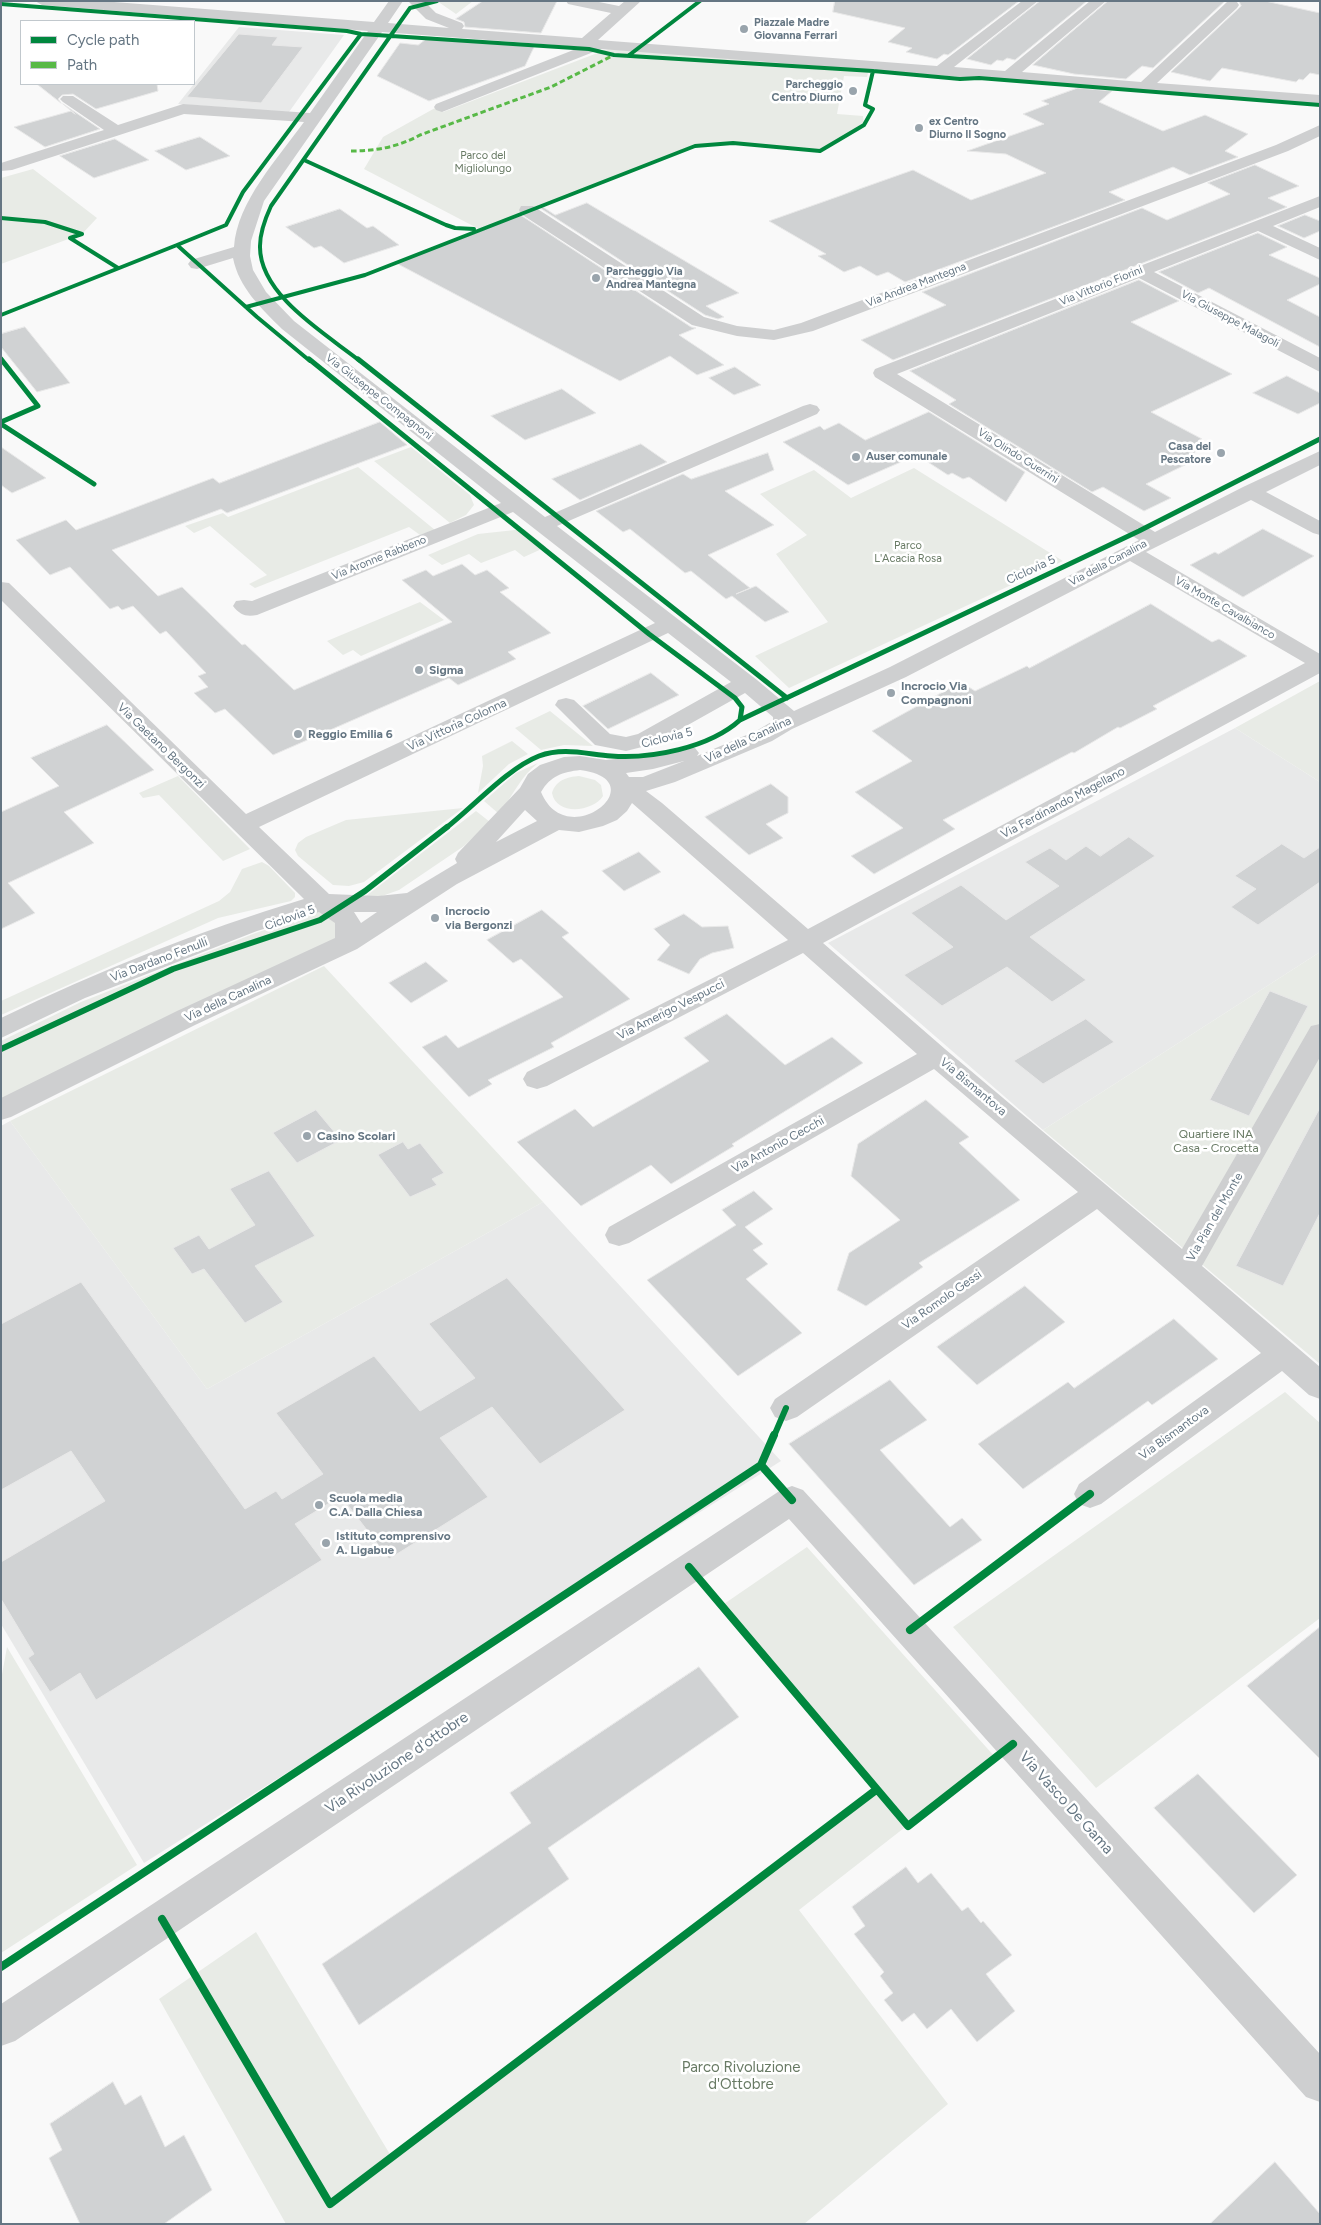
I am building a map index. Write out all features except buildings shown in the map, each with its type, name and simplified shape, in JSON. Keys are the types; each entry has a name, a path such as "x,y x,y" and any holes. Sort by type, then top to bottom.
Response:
{"street":[{"path":"42,1 179,6 259,18 1320,100"},
{"path":"197,1 217,1"},
{"name":"Via Giuseppe Compagnoni","path":"396,1 316,118 256,201 247,224 240,251 242,266 248,281 259,297 288,325 748,684 785,719"},
{"path":"415,1 424,11 440,21 458,27 505,36"},
{"path":"573,1 620,12"},
{"path":"584,43 634,1"},
{"path":"942,70 1030,1"},
{"path":"1008,76 1099,1"},
{"path":"1144,87 1232,5"},
{"path":"259,18 318,16 349,11"},
{"path":"442,107 601,44"},
{"path":"68,99 116,131"},
{"path":"6,167 188,109 316,118"},
{"name":"Via Andrea Mantegna","path":"527,210 698,321 737,331 774,336 816,323 1282,148 1320,130"},
{"name":"Via Vittorio Fiorini","path":"882,373 1320,201"},
{"path":"1258,225 1320,255"},
{"path":"197,264 240,251"},
{"name":"Via Giuseppe Malagoli","path":"1139,271 1320,366"},
{"name":"Via Olindo Guerrini","path":"882,373 1154,540"},
{"path":"543,525 810,410"},
{"name":"Via della Canalina","path":"602,768 660,760 703,748 785,719 898,672 1130,552 1320,457"},
{"path":"1250,491 1320,528"},
{"name":"Via Aronne Rabbeno","path":"244,606 249,610 515,504"},
{"name":"Via Monte Cavalbianco","path":"1130,552 1320,664"},
{"name":"Via Gaetano Bergonzi","path":"1,588 322,902 348,920 348,943"},
{"name":"Via Vittoria Colonna","path":"243,825 670,624"},
{"name":"Via Ferdinando Magellano","path":"806,941 1320,664"},
{"path":"566,705 603,740 632,743 646,739 748,684 757,712 750,730"},
{"name":"Via della Canalina","path":"528,792 532,806 544,817 573,824 594,821 620,797 644,784 667,777 764,736 785,719"},
{"name":"Via della Canalina","path":"448,878 528,792 534,780 555,766 584,763 602,768 615,775 620,797"},
{"name":"Via Bismantova","path":"620,797 665,819 936,1056 1098,1193 1320,1386"},
{"name":"Via della Canalina","path":"1,1110 186,1018 348,943 448,878 556,821"},
{"path":"322,902 378,904 412,900"},
{"name":"Via Dardano Fenulli","path":"1,1029 76,992 248,925 322,902"},
{"name":"Via Amerigo Vespucci","path":"537,1079 806,941"},
{"name":"Via Pian del Monte","path":"1185,1270 1320,1033"},
{"name":"Via Antonio Cecchi","path":"619,1235 936,1056"},
{"name":"Via Romolo Gessi","path":"786,1408 1098,1193"},
{"name":"Via Bismantova","path":"1090,1494 1282,1354"},
{"name":"Via Rivoluzione d'ottobre","path":"1,2027 792,1500"},
{"name":"Via Vasco De Gama","path":"792,1500 1320,2083"}],"shaded area":[{"path":"239,27 344,35 289,112 178,104 195,85"},
{"path":"1235,728 1320,782 1320,952 1043,1130 828,943"},
{"name":"Istituto comprensivo A. Ligabue","path":"10,1121 207,1389 543,1202 781,1461 144,1863 1,1624 1,1126"}],"green space":[{"path":"437,1 473,1 456,14"},
{"name":"Parco del Migliolungo","path":"608,49 869,69 867,77 844,76 837,114 863,116 864,125 820,151 733,143 695,146 479,229 364,169 383,137 435,108 443,112"},
{"path":"33,169 97,218 82,234 1,264 1,178"},
{"path":"411,447 470,495 474,505 466,515 450,523 374,461"},
{"path":"358,467 435,530 420,535 409,527 255,588 249,584 267,575 210,526 194,533 185,526 223,513 228,517"},
{"name":"Parco L'Acacia Rosa","path":"914,468 1063,561 789,688 755,656 828,622 776,554 807,535 760,494 814,470 851,498"},
{"path":"524,529 546,547 524,557 515,550 481,563 469,554 442,565 428,555 478,534"},
{"path":"420,602 444,620 361,656 353,650 343,655 327,641"},
{"path":"1320,681 1320,782 1235,728"},
{"path":"550,711 593,746 564,745 541,750 515,728"},
{"path":"512,741 528,754 509,764 478,793 483,766 482,756"},
{"path":"538,763 522,780 499,814 484,801 516,773"},
{"path":"178,776 250,849 223,861 159,795 143,798 139,793"},
{"path":"579,776 595,780 601,785 603,796 591,806 584,808 567,808 560,805 552,793 556,785 562,780"},
{"path":"463,808 364,882 349,886 333,885 298,856 295,850 298,843 306,837 346,820"},
{"path":"476,811 490,822 464,846 399,890 382,896 366,896"},
{"path":"262,862 269,866 295,893 295,897 291,901 218,918 1,1015 1,1001 219,901 230,892 242,869"},
{"path":"322,910 335,910 344,944 1,1110 1,1041 81,1002 253,934"},
{"name":"Quartiere INA Casa - Crocetta","path":"1320,952 1320,1364 1043,1130"},
{"path":"324,966 543,1202 207,1389 10,1121"},
{"path":"1285,1392 1320,1423 1320,1618 1096,1788 953,1627"},
{"name":"Parco Rivoluzione d'Ottobre","path":"807,1547 995,1757 799,1910 948,2104 804,2224 286,2224 159,1999 256,1932 391,2156 876,1790 721,1606"},
{"path":"7,1647 137,1865 1,1953 1,1680"}],"marked path":[{"path":"351,151 378,150 404,143 420,135 551,87 614,55"}],"cycle path":[{"path":"437,1 410,8 271,206 261,234 261,258 264,269 288,304 787,698"},
{"path":"628,56 700,1"},
{"path":"1,4 347,31 361,34 589,49 614,55 873,71 960,79 979,78 1320,105"},
{"path":"361,34 243,192 226,225 177,245 257,317 456,480 649,634 735,698 742,707 740,720"},
{"path":"246,307 365,275 695,146 733,143 820,151 864,125 873,109 865,105 873,71"},
{"path":"304,160 446,225 455,228 474,229"},
{"path":"1,218 45,222 82,234"},
{"path":"82,234 70,238 118,268"},
{"path":"1,315 177,245"},
{"path":"1,359 38,406 1,422"},
{"path":"1,424 94,484"},
{"name":"Ciclovia 5","path":"1,1049 173,969 320,920 365,891 468,811 514,770 539,756 568,750 610,756 645,757 690,746 728,731 740,720 1139,531 1320,439"},
{"path":"786,1408 761,1465 792,1500"},
{"path":"1,1967 761,1465"},
{"path":"910,1630 1090,1494"},
{"path":"689,1567 908,1826 1013,1744"},
{"path":"162,1919 330,2204 876,1790"}],"place":[{"name":"Piazzale Madre Giovanna Ferrari","path":"744,29"},
{"name":"Parcheggio Centro Diurno","path":"853,91"},
{"name":"ex Centro Diurno Il Sogno","path":"919,128"},
{"name":"Parcheggio Via Andrea Mantegna","path":"596,278"},
{"name":"Casa del Pescatore","path":"1221,453"},
{"name":"Auser comunale","path":"856,457"},
{"name":"Sigma","path":"419,670"},
{"name":"Incrocio Via Compagnoni","path":"891,693"},
{"name":"Reggio Emilia 6","path":"298,734"},
{"name":"Incrocio via Bergonzi","path":"435,918"},
{"name":"Casino Scolari","path":"307,1136"},
{"name":"Scuola media C.A. Dalla Chiesa","path":"319,1505"},
{"name":"Istituto comprensivo A. Ligabue","path":"326,1543"}]}
